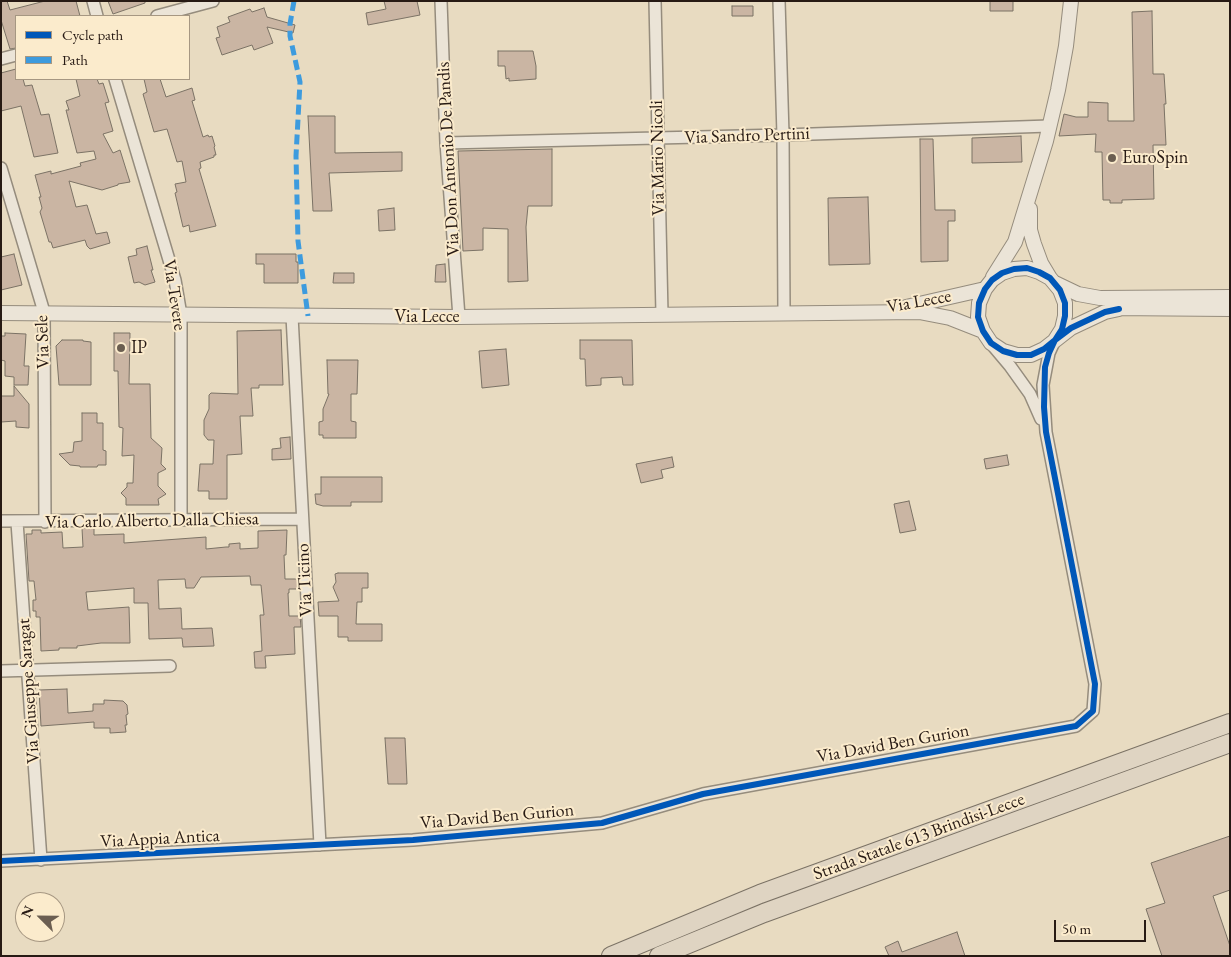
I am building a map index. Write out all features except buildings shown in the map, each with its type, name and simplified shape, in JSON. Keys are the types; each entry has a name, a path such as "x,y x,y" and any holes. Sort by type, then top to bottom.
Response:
{"highway":[{"name":"Strada Statale 613 Brindisi-Lecce","path":"610,956 760,894 1230,723"},
{"name":"Strada Statale 613 Brindisi-Lecce","path":"659,956 764,913 1230,743"}],"street":[{"path":"93,1 97,15"},
{"path":"161,15 213,1"},
{"name":"Via Don Antonio De Pandis","path":"441,1 446,143 459,317"},
{"name":"Via Mario Nicoli","path":"655,1 662,314"},
{"path":"779,1 784,135 784,313"},
{"path":"1071,1 1066,46 1058,90 1034,179 1015,242 988,284 979,303 978,317 983,331 991,343 1003,351 1017,355 1031,355 1044,350 1071,328 1088,319 1119,309"},
{"path":"1,59 15,55"},
{"name":"Via Tevere","path":"115,80 175,280 181,315 181,519"},
{"name":"Via Sandro Pertini","path":"446,143 784,135 1049,126"},
{"name":"Via Sele","path":"1,168 44,312 45,522"},
{"path":"1034,179 1029,212 1030,230 1041,263 1065,303 1062,329 1055,340"},
{"path":"988,284 1002,273 1014,269 1027,268 1040,272 1075,300 1086,305 1119,309 1230,309"},
{"name":"Via Lecce","path":"853,312 922,304 988,284"},
{"path":"1055,284 1078,294 1100,298 1230,297"},
{"name":"Via Lecce","path":"1,313 459,317 919,312 958,321 983,331"},
{"name":"Via Ticino","path":"292,316 320,845"},
{"name":"Via David Ben Gurion","path":"320,845 413,840 602,823 703,794 1076,726 1093,711 1095,684 1046,432 1043,385 1049,353 1055,340"},
{"name":"Via David Ben Gurion","path":"991,343 1030,394 1046,432"},
{"name":"Via Carlo Alberto Dalla Chiesa","path":"1,521 302,519"},
{"name":"Via Giuseppe Saragat","path":"17,522 42,860"},
{"path":"1,670 170,666"},
{"name":"Via Appia Antica","path":"1,861 320,845"}],"marked path":[{"path":"294,1 290,36 300,82 296,156 298,241 308,316"}],"cycle path":[{"path":"1,861 413,840 602,823 703,794 1076,726 1093,711 1095,684 1046,432 1044,407 1045,367 1049,353 1055,340 1062,329 1065,303 1060,290 1050,278 1027,268 1014,269 1002,273 992,280 985,289 979,303 978,317 983,331 991,343 1003,351 1017,355 1031,355 1044,349 1055,340 1071,328 1105,312 1119,309"}],"place":[{"name":"EuroSpin","path":"1112,158"},
{"name":"IP","path":"121,348"}]}
